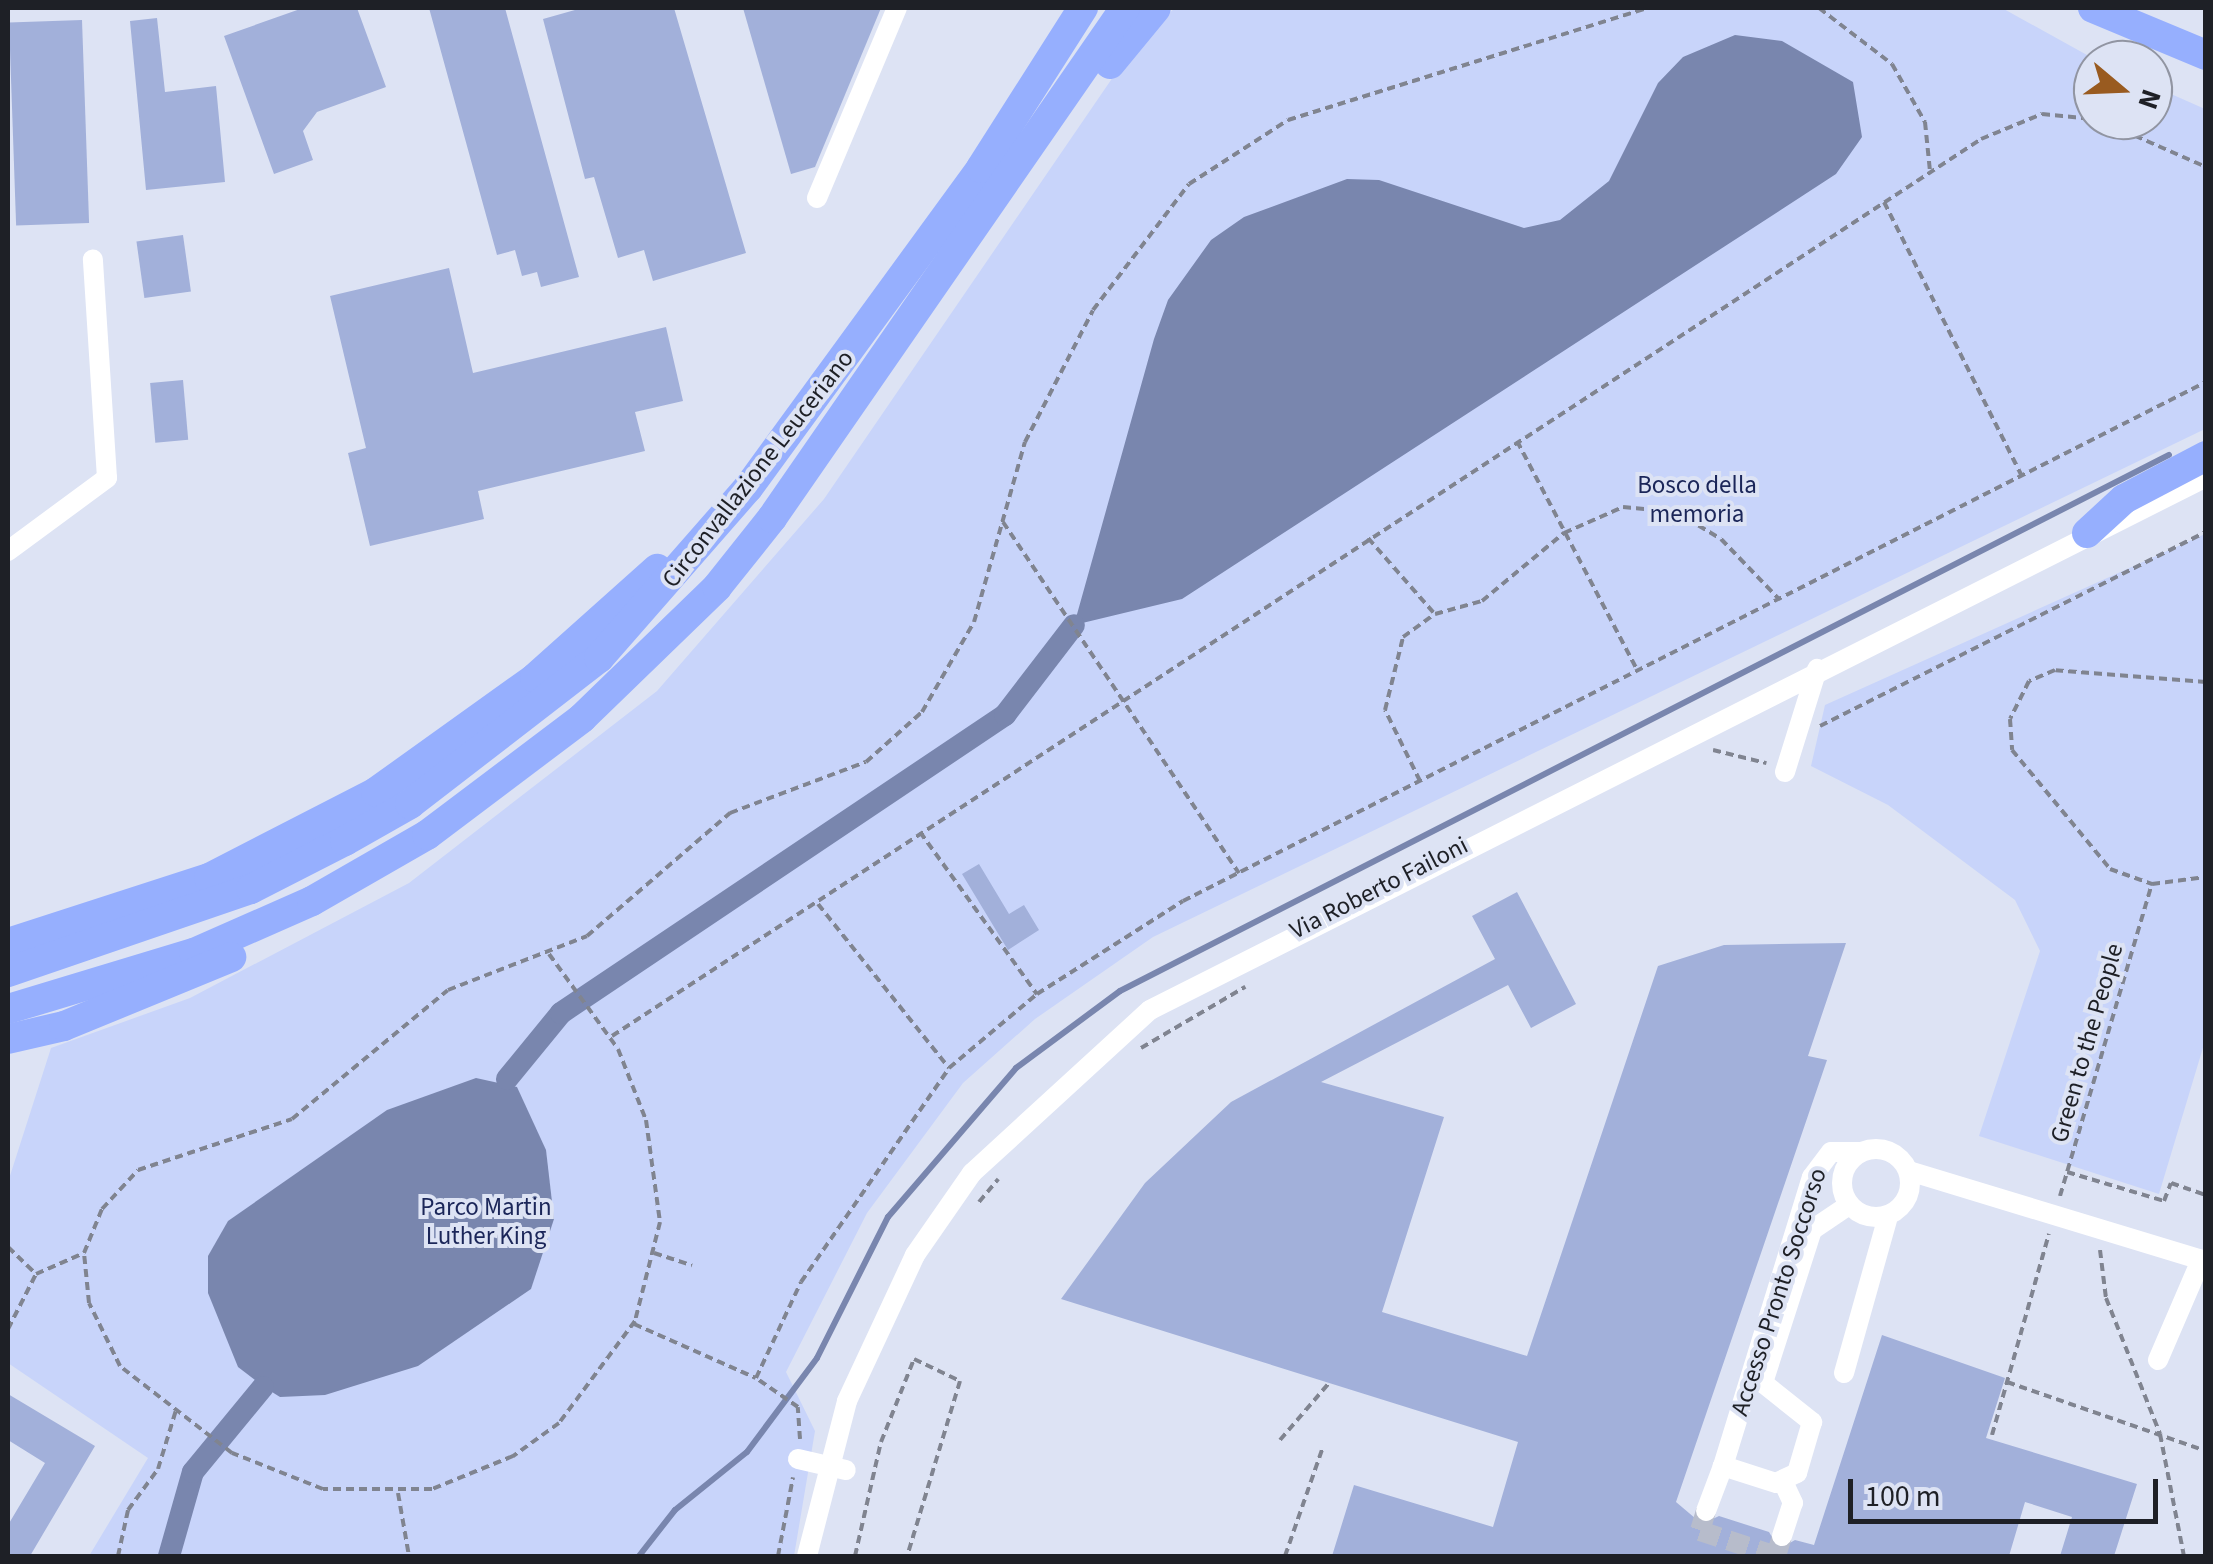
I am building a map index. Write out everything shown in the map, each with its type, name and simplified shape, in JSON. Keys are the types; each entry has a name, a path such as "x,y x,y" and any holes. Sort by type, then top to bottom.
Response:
{"highway":[{"name":"Circonvallazione Leuceriano","path":"8,972 251,889 410,804 599,658 748,488 980,168 1082,8"},
{"path":"1070,98 1125,8"},
{"path":"1070,98 1097,81 1156,8"},
{"path":"2085,8 2199,54"},
{"path":"2116,18 2206,74"},
{"name":"Circonvallazione Leuceriano","path":"427,836 650,654 810,466 1070,98"},
{"path":"2087,533 2124,499 2206,456"},
{"path":"8,943 209,878 376,792 535,678 703,518 748,488"},
{"path":"8,1009 194,953 427,836"},
{"path":"8,1039 200,973 384,880 427,836"}],"street":[{"path":"818,198 897,8"},
{"path":"8,552 107,478 94,259"},
{"name":"Via Roberto Failoni","path":"806,1556 836,1467 866,1349 972,1173 1150,1010 1817,669 2087,533 2206,478"},
{"path":"1777,766 1798,728 1817,669"},
{"name":"Accesso Pronto Soccorso","path":"1706,1512 1812,1177 1831,1152 1884,1150 1909,1171 2204,1260"},
{"name":"Accesso Pronto Soccorso","path":"1849,1204 1842,1176 1861,1152"},
{"path":"1844,1372 1888,1216 1910,1193 1909,1171"},
{"name":"Accesso Pronto Soccorso","path":"1849,1204 1888,1216"},
{"name":"Accesso Pronto Soccorso","path":"1782,1536 1793,1503 1784,1484 1812,1422 1763,1383 1812,1230 1849,1204"},
{"path":"2176,1251 2180,1294"},
{"path":"2158,1360 2180,1294 2204,1260"},
{"path":"798,1458 836,1467"},
{"path":"1722,1466 1784,1484"}],"path":[{"path":"549,954 612,1036 657,1168 654,1252 634,1324 583,1398 513,1456 472,1477 398,1493 289,1481 232,1453 176,1410 100,1338 84,1253 102,1210 138,1170 292,1120 448,990 549,954 587,936 730,813 866,762 922,712 974,622 1025,442 1093,310 1189,184 1288,120 1647,8"},
{"path":"1819,8 1892,64 1925,122 1930,171"},
{"path":"612,1036 818,904 1118,696 1368,538 1930,171 2014,121 2073,120"},
{"path":"2144,140 2206,167"},
{"path":"1884,202 2022,476"},
{"path":"756,1378 857,1192 949,1068 1037,994 1239,874 2206,382"},
{"path":"1517,441 1638,671"},
{"path":"1420,781 1385,710 1388,670 1403,637 1435,614 1482,601 1564,533 1622,508 1676,512 1721,539 1779,599"},
{"path":"1003,522 1239,874"},
{"path":"1798,728 1812,731 2206,532"},
{"path":"1368,538 1435,614"},
{"path":"2206,682 2056,670 2030,682 2010,719 2012,750 2046,796 2110,868 2152,884 2206,877"},
{"path":"1696,758 1713,750 1777,766"},
{"path":"920,832 1037,994"},
{"name":"Green to the People","path":"1992,1434 2152,884"},
{"path":"818,904 949,1068"},
{"path":"1133,1053 1264,977"},
{"path":"965,1219 1012,1164"},
{"path":"2067,1172 2164,1201 2171,1183 2206,1195"},
{"path":"2102,1227 2106,1298 2160,1434 2184,1556"},
{"path":"8,1247 36,1274"},
{"path":"654,1252 692,1265"},
{"path":"8,1330 36,1274 84,1253"},
{"path":"634,1324 756,1378 798,1408 798,1458 778,1556"},
{"path":"855,1556 881,1442 914,1359 960,1381 908,1556"},
{"path":"2007,1382 2206,1451"},
{"path":"1280,1440 1329,1383"},
{"path":"118,1556 128,1510 158,1469 176,1410"},
{"path":"1285,1556 1324,1447"},
{"path":"398,1493 409,1556"}],"green space":[{"name":"Parco Martin Luther King","path":"1175,8 2002,8 2073,47 2073,140 2173,140 2173,95 2205,109 2205,429 1153,937 1035,1019 963,1083 867,1213 786,1372 815,1431 794,1556 89,1556 148,1458 8,1363 8,1182 51,1048 190,998 409,883 657,691 824,499 1137,42"},
{"path":"2205,534 2205,1041 2159,1194 1979,1136 2040,951 2015,900 1888,805 1811,766 1825,705"}],"shaded area":[{"path":"1735,35 1782,41 1853,82 1862,137 1836,174 1182,599 1074,625 1154,339 1168,300 1211,240 1244,217 1347,179 1379,180 1524,228 1560,220 1609,181 1658,83 1683,57"},
{"path":"476,1078 517,1087 546,1150 554,1219 531,1289 418,1366 325,1395 280,1397 264,1387 238,1367 208,1293 208,1256 228,1221 387,1110"}],"building":[{"path":"303,8 357,8 386,87 317,112 303,131 313,160 274,174 224,36"},
{"path":"429,8 505,8 579,277 541,287 537,272 522,276 515,250 497,255"},
{"path":"582,8 674,8 746,253 653,281 644,250 618,258 594,177 585,179 543,19"},
{"path":"743,8 881,8 815,167 791,174"},
{"path":"157,18 165,92 216,86 225,182 146,190 130,21"},
{"path":"82,20 89,223 16,225 9,23"},
{"path":"183,235 191,291 144,298 136,242"},
{"path":"449,268 473,373 666,327 683,401 635,412 645,451 478,491 484,519 370,546 348,453 366,448 330,296"},
{"path":"183,380 188,440 155,443 150,383"},
{"path":"979,864 1009,914 1024,905 1039,930 1008,950 962,874"},
{"path":"1517,892 1576,1004 1531,1028 1508,985 1321,1082 1444,1117 1382,1312 1527,1356 1658,966 1724,945 1846,943 1808,1056 1827,1060 1676,1502 1702,1524 1719,1516 1769,1532 1779,1549 1795,1540 1814,1545 1882,1335 2005,1378 1986,1438 2137,1484 2114,1556 2060,1556 2072,1517 2025,1502 2009,1556 1332,1556 1354,1485 1493,1527 1518,1442 1061,1299 1145,1183 1231,1102 1495,959 1472,916"},
{"path":"8,1394 95,1446 30,1556 8,1556 8,1525 45,1463 8,1440"}],"waterway":[{"path":"639,1556 675,1510 747,1452 817,1358 888,1217 1016,1068 1120,991 2169,455"},
{"path":"507,1079 561,1013 1005,715 1074,625"},
{"path":"169,1556 193,1472 263,1387"}],"tunnel":[{"path":"1706,1511 1700,1531 1776,1556 1782,1536"}],"park label":[{"name":"Bosco della memoria","path":"1697,500"}]}
